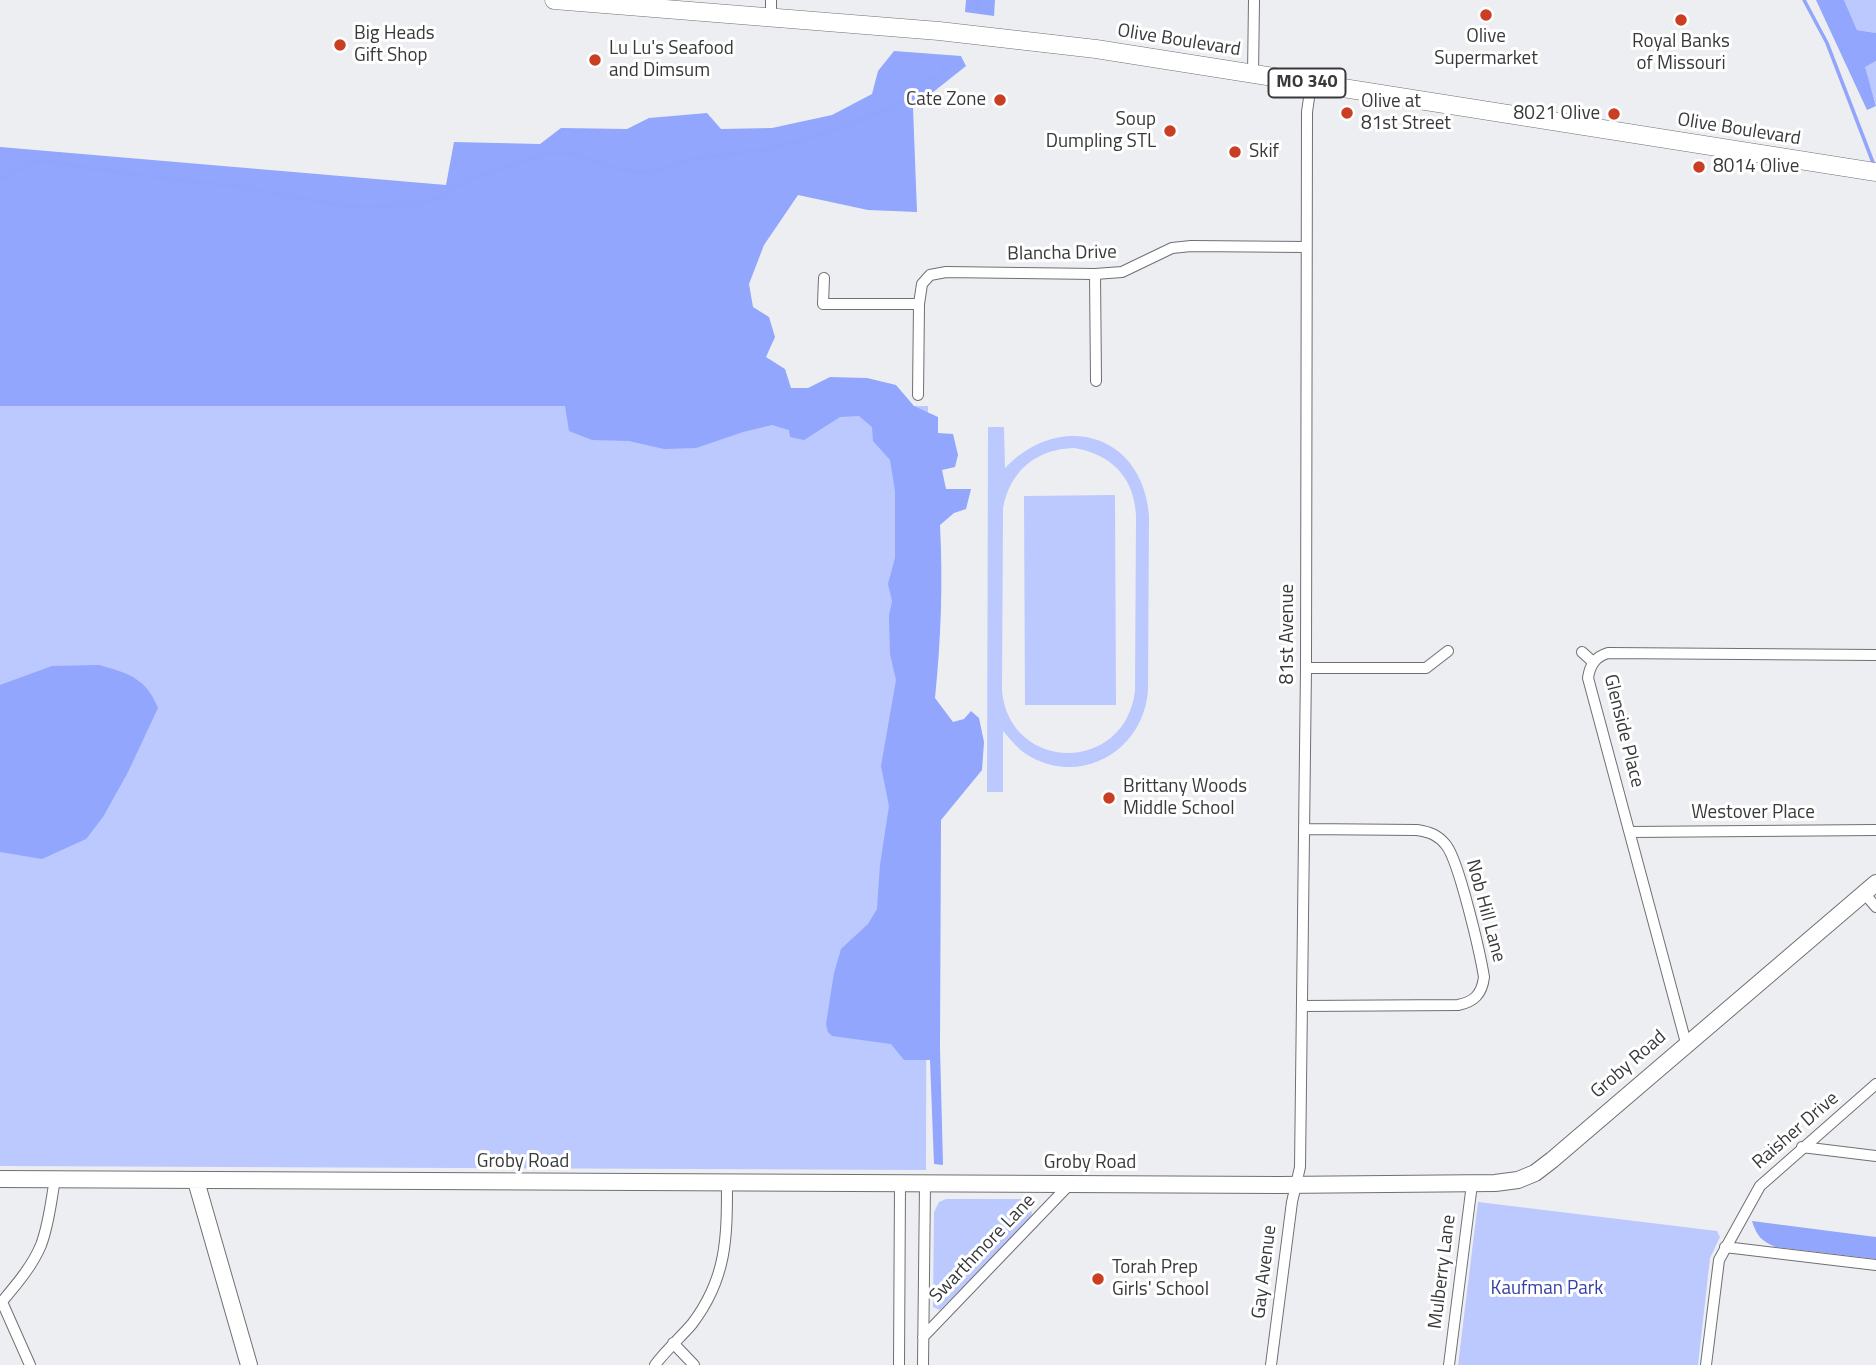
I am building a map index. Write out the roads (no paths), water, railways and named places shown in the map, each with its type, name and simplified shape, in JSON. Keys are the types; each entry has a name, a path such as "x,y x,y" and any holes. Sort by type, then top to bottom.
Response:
{"main road":[{"name":"Olive Boulevard","path":"554,0 771,8 1096,49 1876,172"}],"street":[{"path":"1254,0 1254,75"},
{"name":"81st Avenue","path":"1296,1185 1300,1167 1306,668 1307,112 1311,84"},
{"name":"Blancha Drive","path":"919,304 922,284 930,275 946,272 1095,274 1122,272 1172,248 1306,247"},
{"path":"1095,274 1096,381"},
{"path":"824,278 824,304 919,304 918,395"},
{"path":"1306,668 1426,668 1448,651"},
{"path":"1582,652 1593,662"},
{"name":"Glenside Place","path":"1686,1043 1588,678 1593,662 1608,653 1876,655"},
{"name":"Nob Hill Lane","path":"1302,1006 1458,1005 1477,997 1484,977 1453,857 1438,837 1418,830 1304,829"},
{"name":"Westover Place","path":"1630,832 1876,830"},
{"path":"1870,888 1876,906"},
{"name":"Groby Road","path":"0,1179 1069,1185 1472,1184 1518,1180 1535,1173 1870,888"},
{"name":"Raisher Drive","path":"1706,1365 1719,1260 1750,1200 1760,1186 1802,1147 1876,1084"},
{"path":"1802,1147 1876,1156"},
{"path":"30,1365 1,1303 26,1271 41,1245 55,1180"},
{"path":"196,1181 248,1365"},
{"path":"655,1365 691,1325 716,1283 727,1240 727,1183"},
{"name":"Swarthmore Lane","path":"899,1365 900,1184"},
{"name":"Swarthmore Lane","path":"923,1365 925,1184"},
{"name":"Mulberry Lane","path":"1449,1365 1472,1184"},
{"name":"Swarthmore Lane","path":"923,1337 1069,1185"},
{"name":"Gay Avenue","path":"1271,1365 1296,1185"},
{"path":"1725,1247 1876,1265"},
{"path":"673,1343 694,1365"}],"waterway":[{"path":"978,8 979,0"},
{"path":"1804,0 1827,43 1874,165"},
{"path":"0,180 32,163 47,161 235,186 331,204 364,207 419,204 443,196 464,182 547,153 572,154 622,170 651,173 692,159 761,150 799,141 871,116 902,102 923,88 953,59"}],"place":[{"name":"Olive Supermarket","path":"1486,15"},
{"name":"Royal Banks of Missouri","path":"1681,20"},
{"name":"Big Heads Gift Shop","path":"340,45"},
{"name":"Lu Lu's Seafood and Dimsum","path":"595,60"},
{"name":"Cate Zone","path":"1000,100"},
{"name":"Olive at 81st Street","path":"1347,113"},
{"name":"8021 Olive","path":"1614,114"},
{"name":"Soup Dumpling STL","path":"1170,131"},
{"name":"Skif","path":"1235,152"},
{"name":"8014 Olive","path":"1699,167"},
{"name":"Brittany Woods Middle School","path":"1109,798"},
{"name":"Torah Prep Girls' School","path":"1098,1279"}],"park label":[{"name":"Kaufman Park","path":"1547,1289"}]}
